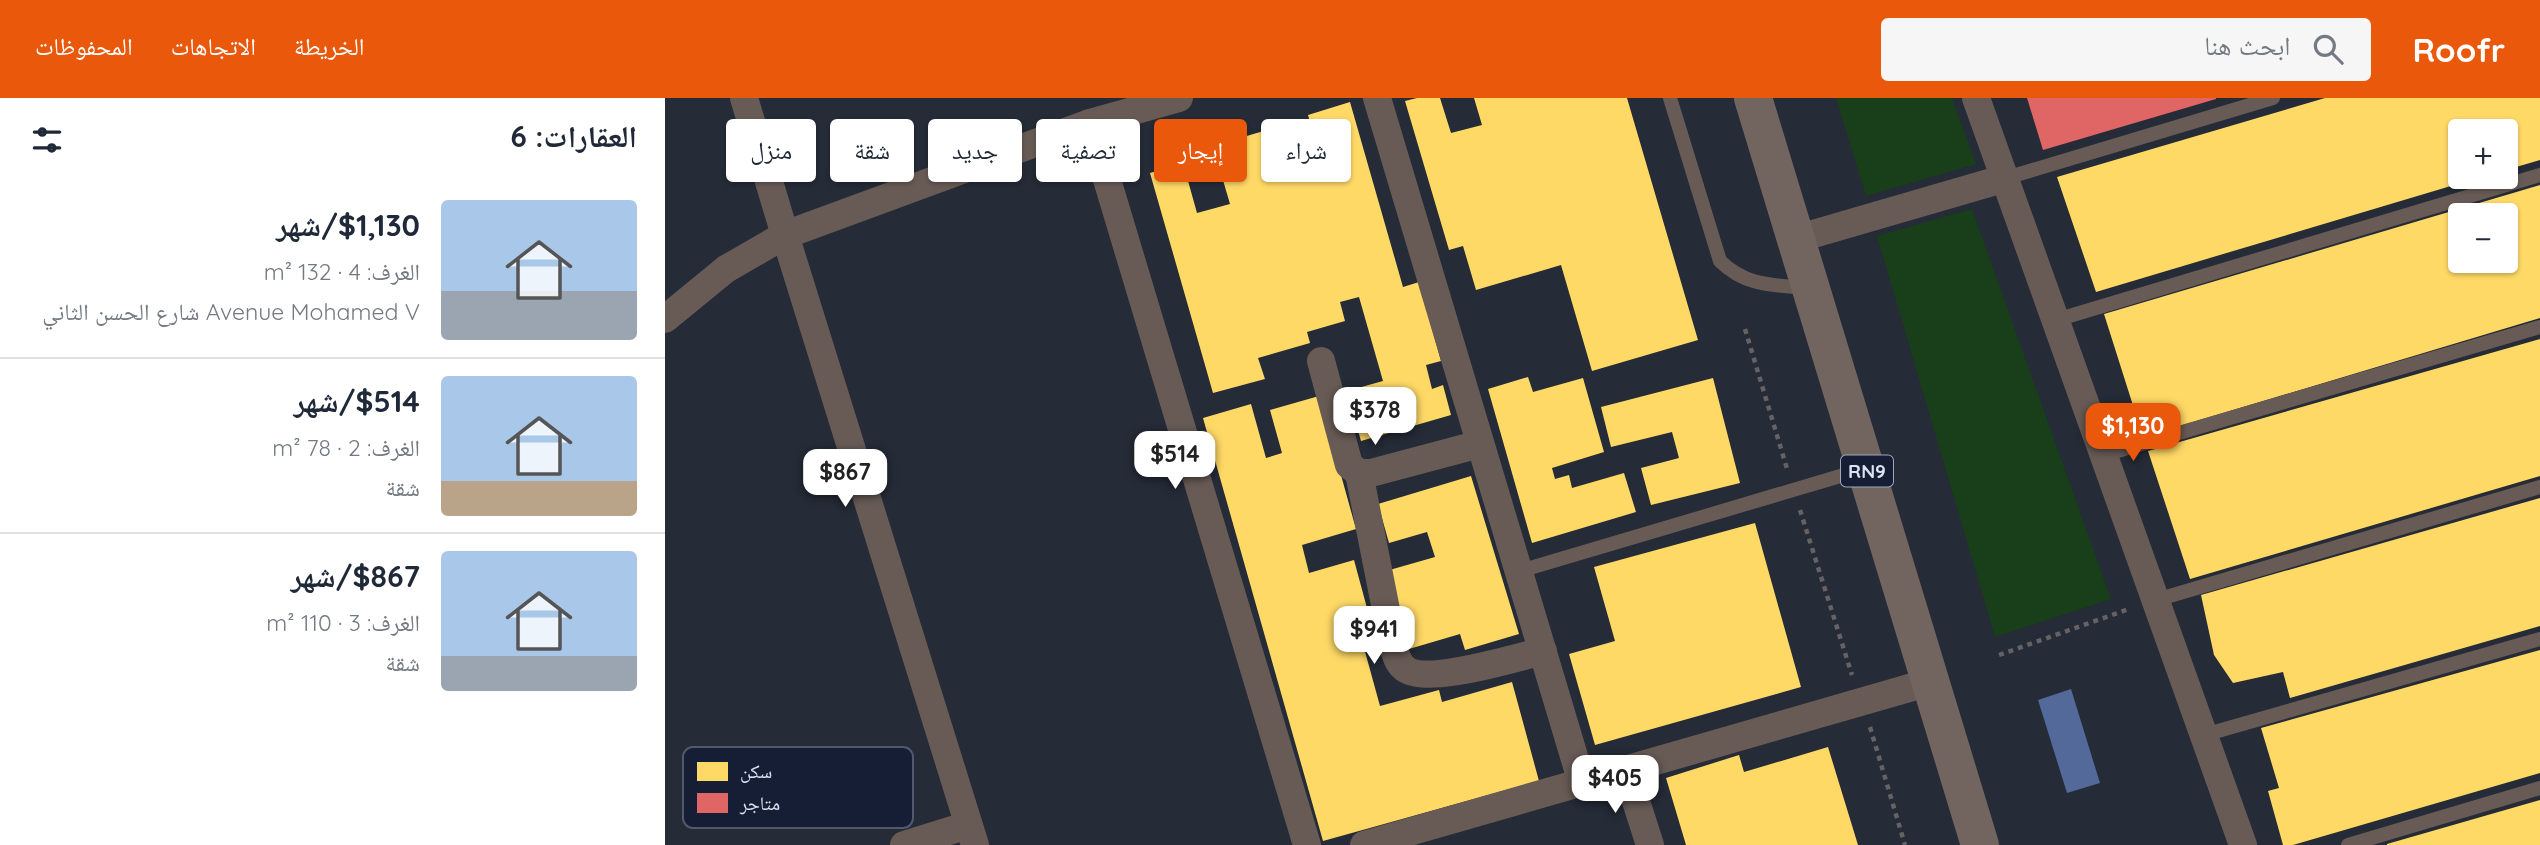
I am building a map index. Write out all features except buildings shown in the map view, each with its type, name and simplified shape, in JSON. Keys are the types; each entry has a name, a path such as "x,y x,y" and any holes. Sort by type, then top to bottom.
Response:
{"main road":[{"name":"RN9","path":"1753,98 1980,845"}],"street":[{"path":"744,98 972,835 904,845"},
{"path":"1104,119 1179,98"},
{"path":"1377,98 1582,783"},
{"path":"1976,98 2243,845"},
{"path":"665,319 726,270 785,235 1036,143"},
{"path":"1796,239 2006,177"},
{"path":"1108,182 1307,845"},
{"path":"1321,361 1349,465 1359,473 1371,474 1480,444"},
{"path":"1359,473 1395,654 1402,667 1413,674 1450,674 1543,651"},
{"path":"1364,845 1434,835 1582,783 1930,682"},
{"path":"1626,770 1650,845"}],"lane":[{"path":"1670,98 1720,261 1741,278 1768,285 1811,288"},
{"path":"2006,177 2273,98"},
{"path":"2056,320 2540,175"},
{"path":"2104,455 2540,327"},
{"path":"1520,571 1866,468"},
{"path":"2156,600 2540,487"},
{"path":"2204,735 2540,639"},
{"path":"2349,845 2540,788"}],"path":[{"path":"1745,328 1905,845"},
{"path":"1999,655 2156,600"}],"green space":[{"path":"1836,98 1952,98 1976,164 1866,196"},
{"path":"1972,209 2111,599 1995,637 1877,236"}],"water":[{"path":"2071,689 2100,783 2067,793 2038,700"}]}
